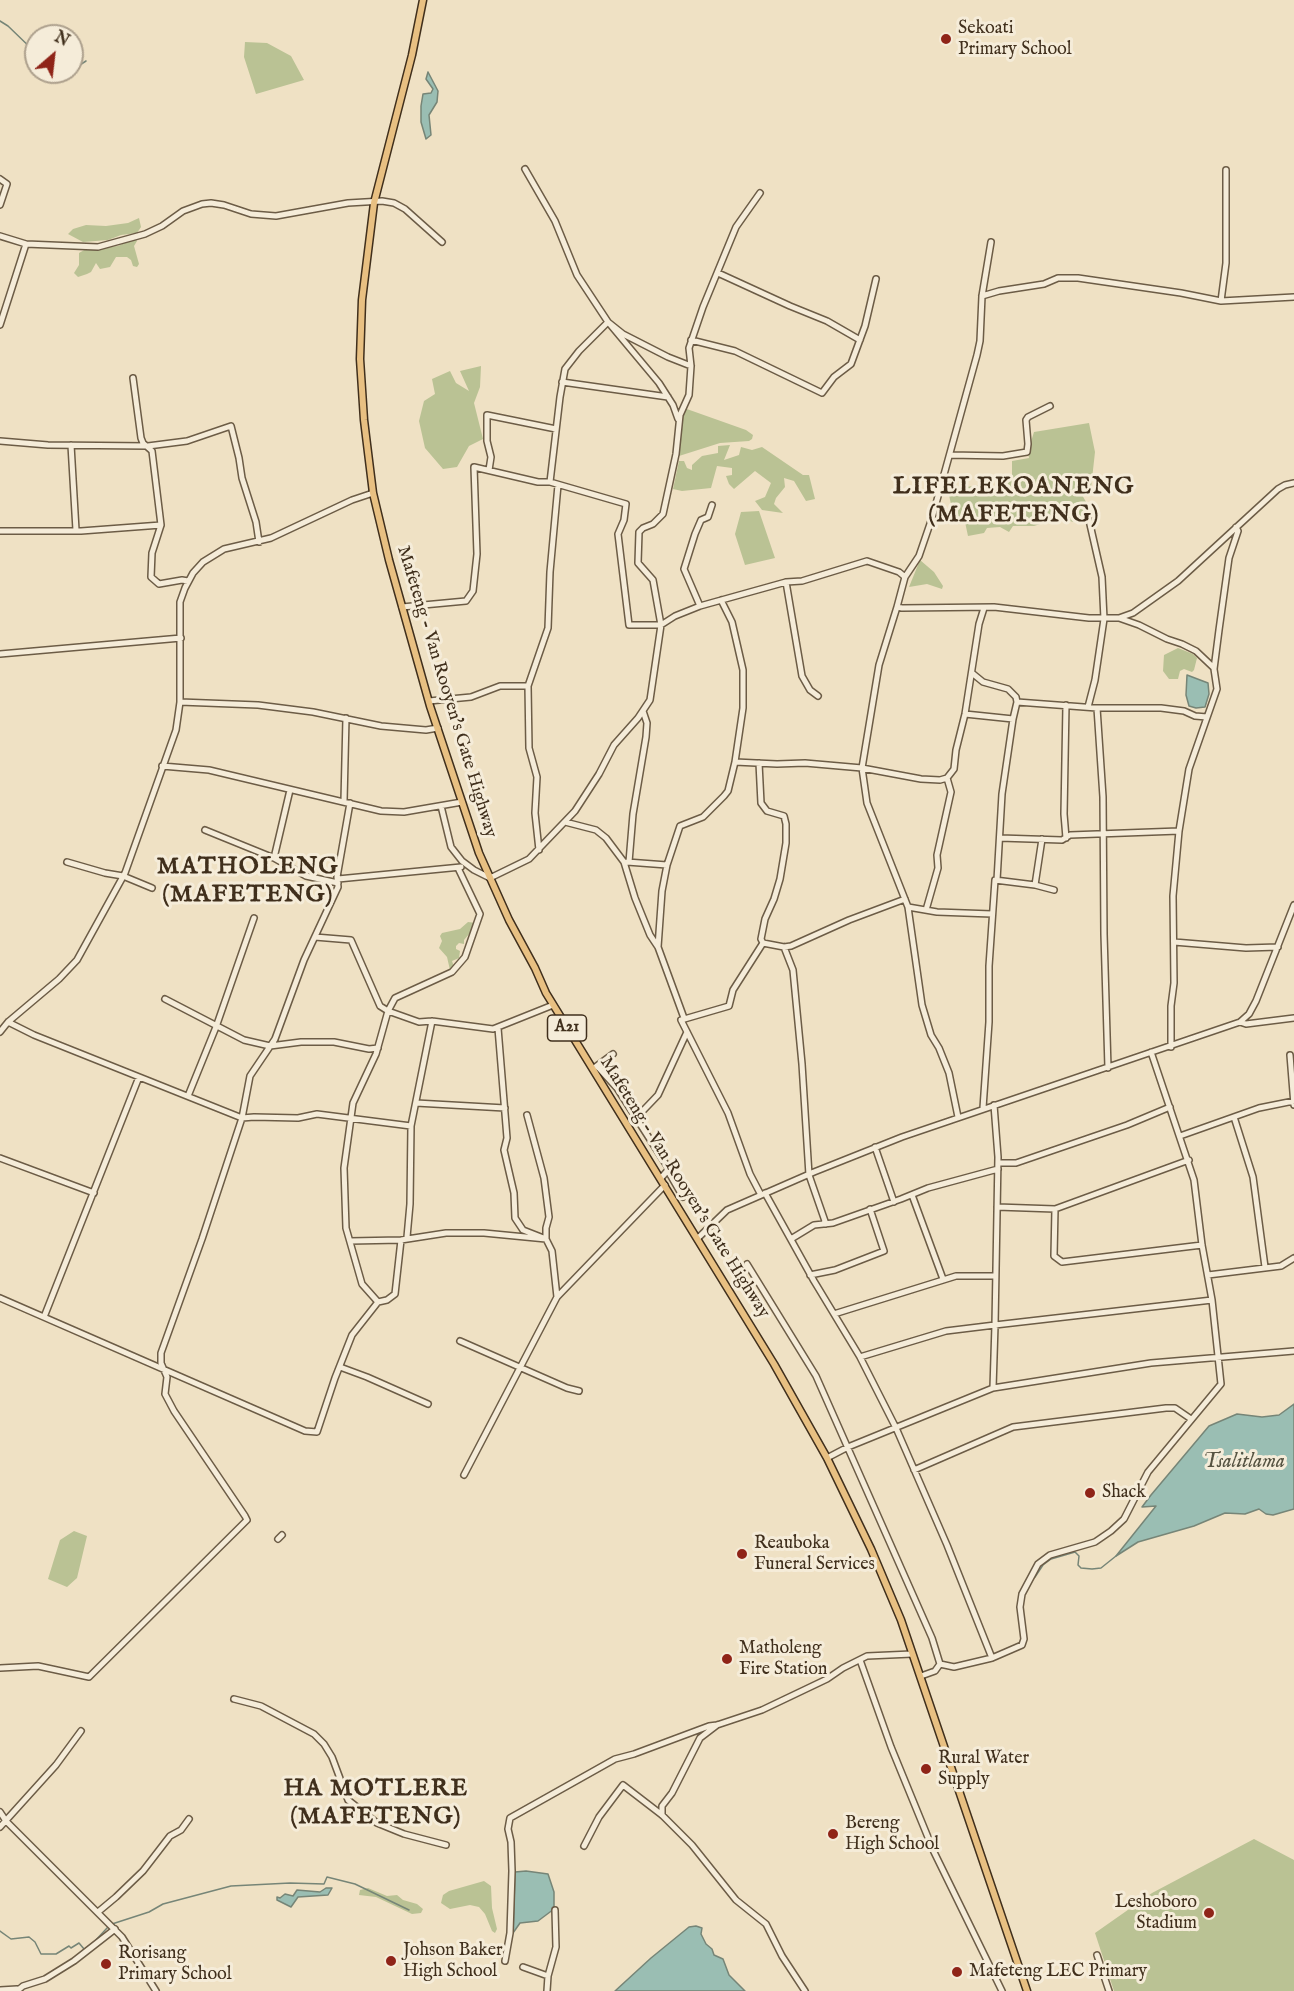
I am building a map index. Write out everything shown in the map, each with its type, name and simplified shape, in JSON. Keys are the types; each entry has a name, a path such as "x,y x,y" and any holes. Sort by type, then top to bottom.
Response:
{"main road":[{"name":"Mafeteng - Van Rooyen's Gate Highway","path":"423,0 374,203 362,300 360,359 364,420 373,493 429,701 479,853 509,920 553,1005 595,1067 774,1364 827,1458 879,1569 901,1620 921,1676 1027,1991"}],"street":[{"path":"525,169 555,221 577,275 608,322 659,383 679,420"},
{"path":"1221,301 1226,263 1226,170"},
{"path":"0,179 7,184 0,205"},
{"path":"441,806 451,847 466,864 490,878 529,860 575,811 599,774 614,745 651,700 662,625 652,580 638,563 639,532 653,524 663,514 676,454 679,420 689,395 691,366 689,348 736,227 760,193"},
{"path":"0,236 26,244 98,247 145,234 162,226 183,211 202,204 224,205 251,214 276,216 348,202 382,201 394,203 405,209 442,242"},
{"path":"958,1117 949,1073 931,1035 922,1005 908,907 867,803 862,768 879,665 905,577 919,556 932,518 980,341 982,296 991,242"},
{"path":"0,325 26,244"},
{"path":"718,273 827,321 860,340"},
{"path":"982,296 1044,284 1058,278 1078,278 1221,301 1294,297"},
{"path":"692,340 735,351 822,393 834,377 851,363 860,340 876,279"},
{"path":"608,322 624,334 691,366"},
{"path":"550,482 565,369 579,351 608,322"},
{"path":"132,378 141,438 152,451 161,525 152,554 151,577 159,584 188,581"},
{"path":"562,382 668,397"},
{"path":"950,455 1003,456 1027,452 1026,420 1050,406"},
{"path":"489,470 491,457 487,441 487,415 556,429"},
{"path":"0,441 148,446 187,441 231,426 259,542"},
{"path":"71,445 76,530"},
{"path":"402,607 466,601 473,591 477,554 474,467 538,482 550,482 626,504 624,520 618,534 629,625 662,625 675,616 700,606 867,561 899,572 905,577"},
{"path":"897,607 909,609 984,608 1104,619 1119,618 1132,613 1178,581 1278,489 1294,483"},
{"path":"539,850 535,813 537,777 529,748 528,686 548,628 550,572 558,485"},
{"path":"0,1032 8,1022 59,979 76,960 123,876 176,730 180,702 180,602 193,573 212,555 224,549 259,542 352,500 373,493"},
{"path":"700,606 684,569 701,520 708,517 712,505"},
{"path":"1088,707 1095,680 1104,619 1102,577 1089,520"},
{"path":"0,531 90,531 161,525"},
{"path":"1171,1047 1173,896 1179,831 1189,769 1216,689 1214,669 1224,589 1233,542 1238,531 1236,527"},
{"path":"786,582 802,676 810,690 818,696"},
{"path":"658,947 662,891 667,865 680,826 703,817 724,796 728,791 735,762 743,708 743,670 732,622 721,600"},
{"path":"735,762 805,763 862,768 921,778 940,780 947,778 953,771 965,714 979,624 984,608"},
{"path":"1119,618 1196,651 1214,669"},
{"path":"0,654 181,638"},
{"path":"972,673 983,682 1008,689 1017,697 1002,794 997,880 992,914 989,1022 983,1108"},
{"path":"429,701 471,697 500,686 528,686"},
{"path":"180,702 258,705 313,712 381,726 426,730 438,728"},
{"path":"1017,702 1096,708 1161,708 1207,717"},
{"path":"1066,705 1064,814 1066,838"},
{"path":"1096,708 1104,832 1108,1068"},
{"path":"643,711 647,723 646,737 626,862 635,898 650,935 658,947 684,1018 681,1020 728,1113 750,1174 861,1357 896,1428 993,1658"},
{"path":"965,714 1013,719"},
{"path":"0,1668 38,1666 89,1677 247,1520 165,1394 167,1377 161,1363 161,1353 242,1118 250,1076 275,1039 300,969 338,887 347,802 346,718"},
{"path":"759,763 762,803 766,811 784,816 786,824 786,843 780,879 765,919 761,939 764,943 784,947 905,899"},
{"path":"162,766 209,770 381,811 404,812 462,802"},
{"path":"926,910 938,868 938,855 951,792 947,778"},
{"path":"274,858 290,790"},
{"path":"565,822 596,830 606,838 626,862 667,865"},
{"path":"205,830 274,858 306,876 338,881 459,868 466,864"},
{"path":"1000,838 1062,840 1070,835 1104,832 1179,831"},
{"path":"1035,885 1042,839"},
{"path":"67,862 123,876 152,888"},
{"path":"378,1302 362,1284 346,1228 344,1168 353,1103 378,1048 388,1011 395,998 452,972 465,957 480,914 459,868"},
{"path":"997,880 1054,890"},
{"path":"698,1238 727,1210 875,1147 983,1108 1171,1047 1240,1022 1249,1014 1294,905"},
{"path":"908,907 992,914"},
{"path":"188,1096 216,1027 254,918"},
{"path":"315,937 351,940 380,1006 419,1022 432,1021 480,1029 498,1028 553,1005"},
{"path":"1174,942 1245,948 1278,947"},
{"path":"684,1018 729,1006 733,990 764,943"},
{"path":"784,947 793,970 809,1175 826,1224"},
{"path":"165,999 244,1040 270,1046 301,1042 333,1042 369,1049 378,1048"},
{"path":"1240,1022 1246,1024 1294,1018"},
{"path":"407,1237 410,1204 411,1126 432,1021"},
{"path":"8,1022 242,1118 298,1119 317,1114 411,1126"},
{"path":"498,1028 507,1138 504,1150 514,1193 514,1218 523,1230 546,1239"},
{"path":"636,1118 658,1095 687,1032"},
{"path":"940,1664 954,1667 993,1658 1023,1643 1020,1607 1022,1594 1038,1564 1050,1555 1095,1542 1124,1519 1148,1472 1221,1384 1212,1300 1194,1180 1151,1052"},
{"path":"613,1054 595,1067 617,1088 669,1169 683,1197"},
{"path":"1180,1136 1259,1108 1294,1102 1290,1055"},
{"path":"44,1317 139,1077"},
{"path":"416,1103 505,1108"},
{"path":"993,1388 998,1166 994,1105"},
{"path":"790,1239 814,1225 826,1224 894,1202 928,1188 998,1166 1016,1163 1126,1125 1170,1107"},
{"path":"527,1115 544,1178 549,1216 546,1239 552,1251 557,1297"},
{"path":"1234,1117 1253,1177 1265,1267"},
{"path":"875,1147 894,1202"},
{"path":"0,1158 94,1193"},
{"path":"996,1207 1055,1209 1189,1160"},
{"path":"660,1178 668,1171"},
{"path":"464,1475 557,1297 665,1185"},
{"path":"912,1195 943,1280"},
{"path":"810,1275 835,1269 884,1251 870,1209"},
{"path":"1055,1209 1054,1256 1062,1262 1202,1245"},
{"path":"350,1241 401,1240 407,1237 446,1233 546,1239"},
{"path":"0,1298 305,1431 317,1432 352,1335 378,1302 387,1300 395,1294 401,1240"},
{"path":"1208,1275 1281,1266 1294,1258"},
{"path":"747,1264 812,1368 932,1638 940,1664"},
{"path":"834,1314 956,1276 994,1276"},
{"path":"861,1357 946,1331 1212,1300"},
{"path":"460,1341 567,1388 579,1390"},
{"path":"827,1458 848,1447 993,1388 1128,1367 1219,1356 1294,1351"},
{"path":"340,1367 428,1404"},
{"path":"914,1470 1013,1427 1166,1408 1175,1408 1191,1419"},
{"path":"505,1961 510,1933 512,1881 511,1842 508,1829 510,1818 615,1759 762,1710 827,1680 843,1668 867,1656 912,1654"},
{"path":"860,1660 891,1747 934,1852 1002,1991"},
{"path":"921,1676 935,1671 940,1664"},
{"path":"234,1699 261,1706 314,1734 332,1757 348,1800 376,1823 404,1834 446,1845"},
{"path":"662,1815 662,1806 672,1793 699,1738 717,1725"},
{"path":"0,1827 56,1765 81,1731"},
{"path":"584,1846 598,1817 623,1785 662,1815 692,1845 736,1900 766,1924 782,1956 805,1991"},
{"path":"0,1812 6,1821 115,1929 129,1946 156,1991"},
{"path":"98,1912 143,1871 170,1836 181,1830 189,1819"},
{"path":"547,1991 548,1976 556,1947 555,1910"},
{"path":"0,1990 17,1990 45,1979 74,1961 115,1929"},
{"path":"1097,1955 1109,1991"},
{"path":"523,1967 548,1976"}],"green space":[{"path":"245,42 267,43 291,56 304,80 256,94 244,57"},
{"path":"139,218 141,227 137,233 121,235 108,240 83,242 68,234 73,229 86,225 106,226 128,223"},
{"path":"135,238 137,241 134,246 139,264 137,267 133,266 127,257 116,257 110,267 100,269 96,263 91,272 87,274 78,277 74,273 79,265 79,253 86,249 118,246"},
{"path":"481,366 480,387 474,403 483,439 469,446 457,467 443,469 425,448 419,421 424,401 435,394 432,379 450,371 456,383 469,391 460,371"},
{"path":"684,408 746,430 753,435 752,439 720,443 679,456 680,419"},
{"path":"1089,423 1095,452 1091,488 1082,495 1092,512 1077,523 1059,518 1034,526 1013,526 1009,532 1000,527 987,528 984,533 968,536 965,522 954,518 949,495 965,487 982,485 1000,490 1002,487 998,485 1000,481 1012,475 1012,461 1029,458 1028,451 1034,432"},
{"path":"730,445 724,460 739,455 741,447 752,450 762,447 803,475 809,475 815,499 806,501 794,481 784,478 785,487 774,504 783,513 762,510 755,501 765,497 771,483 755,471 734,489 726,476 732,475 732,468 717,466 711,488 682,491 673,489 679,461 684,461 687,468 692,470 692,465 702,456 718,453 718,446"},
{"path":"759,511 775,558 745,565 735,534 741,512"},
{"path":"920,560 934,572 943,586 942,589 927,584 909,587"},
{"path":"1178,648 1197,658 1194,670 1192,672 1184,669 1180,671 1178,679 1169,679 1163,671 1164,655"},
{"path":"468,922 476,923 475,927 464,940 464,944 459,943 456,946 456,949 460,951 459,958 452,961 454,967 450,970 447,957 439,948 442,941 440,936 442,933 460,929"},
{"path":"74,1531 87,1536 77,1578 67,1587 48,1579 60,1540"},
{"name":"Leshoboro Stadium","path":"1254,1839 1294,1860 1294,1991 1114,1991 1095,1933 1152,1893"},
{"path":"484,1881 491,1886 492,1908 497,1929 495,1933 479,1907 470,1905 450,1909 441,1903 443,1895 449,1891"},
{"path":"368,1888 387,1896 397,1895 423,1909 421,1913 412,1914 376,1897 359,1895 360,1890"}],"water":[{"path":"428,72 438,91 437,102 429,115 431,135 426,139 421,122 421,106 423,94 431,93 433,89 426,79"},
{"path":"1187,675 1208,683 1209,694 1205,707 1189,706 1186,695"},
{"name":"Tsalitlama","path":"1294,1404 1294,1509 1273,1515 1266,1514 1259,1509 1245,1514 1225,1513 1194,1526 1138,1542 1116,1556 1156,1506 1142,1507 1209,1426 1237,1414 1262,1417 1279,1415"},
{"path":"515,1872 548,1874 554,1892 554,1909 538,1921 520,1923 513,1933"},
{"path":"326,1888 332,1888 328,1895 298,1897 291,1907 277,1900 277,1897 280,1898 285,1894 293,1896 297,1890 320,1892"},
{"path":"689,1927 702,1928 701,1934 706,1944 712,1949 714,1955 723,1959 729,1975 745,1991 615,1991"}],"waterway":[{"path":"0,21 24,41"},
{"path":"1035,1577 1043,1565 1051,1559 1075,1552 1079,1556 1078,1565 1081,1568 1101,1568 1116,1556"},
{"path":"112,1924 149,1912 163,1904 231,1886 324,1884 327,1877 355,1884 409,1910"},
{"path":"94,1942 108,1927"},
{"path":"0,1931 11,1939 29,1937 35,1942 41,1954 56,1954 79,1943 84,1949"}],"place":[{"name":"Sekoati Primary School","path":"946,39"},
{"name":"Shack","path":"1090,1493"},
{"name":"Reauboka Funeral Services","path":"742,1554"},
{"name":"Matholeng Fire Station","path":"727,1659"},
{"name":"Rural Water Supply","path":"926,1769"},
{"name":"Bereng High School","path":"833,1834"},
{"name":"Leshoboro Stadium","path":"1209,1913"},
{"name":"Johson Baker High School","path":"391,1961"},
{"name":"Rorisang Primary School","path":"106,1964"},
{"name":"Mafeteng LEC Primary","path":"957,1972"}],"district":[{"name":"LIFELEKOANENG (MAFETENG)","path":"1014,502"},
{"name":"MATHOLENG (MAFETENG)","path":"248,882"},
{"name":"HA MOTLERE (MAFETENG)","path":"376,1804"}]}
